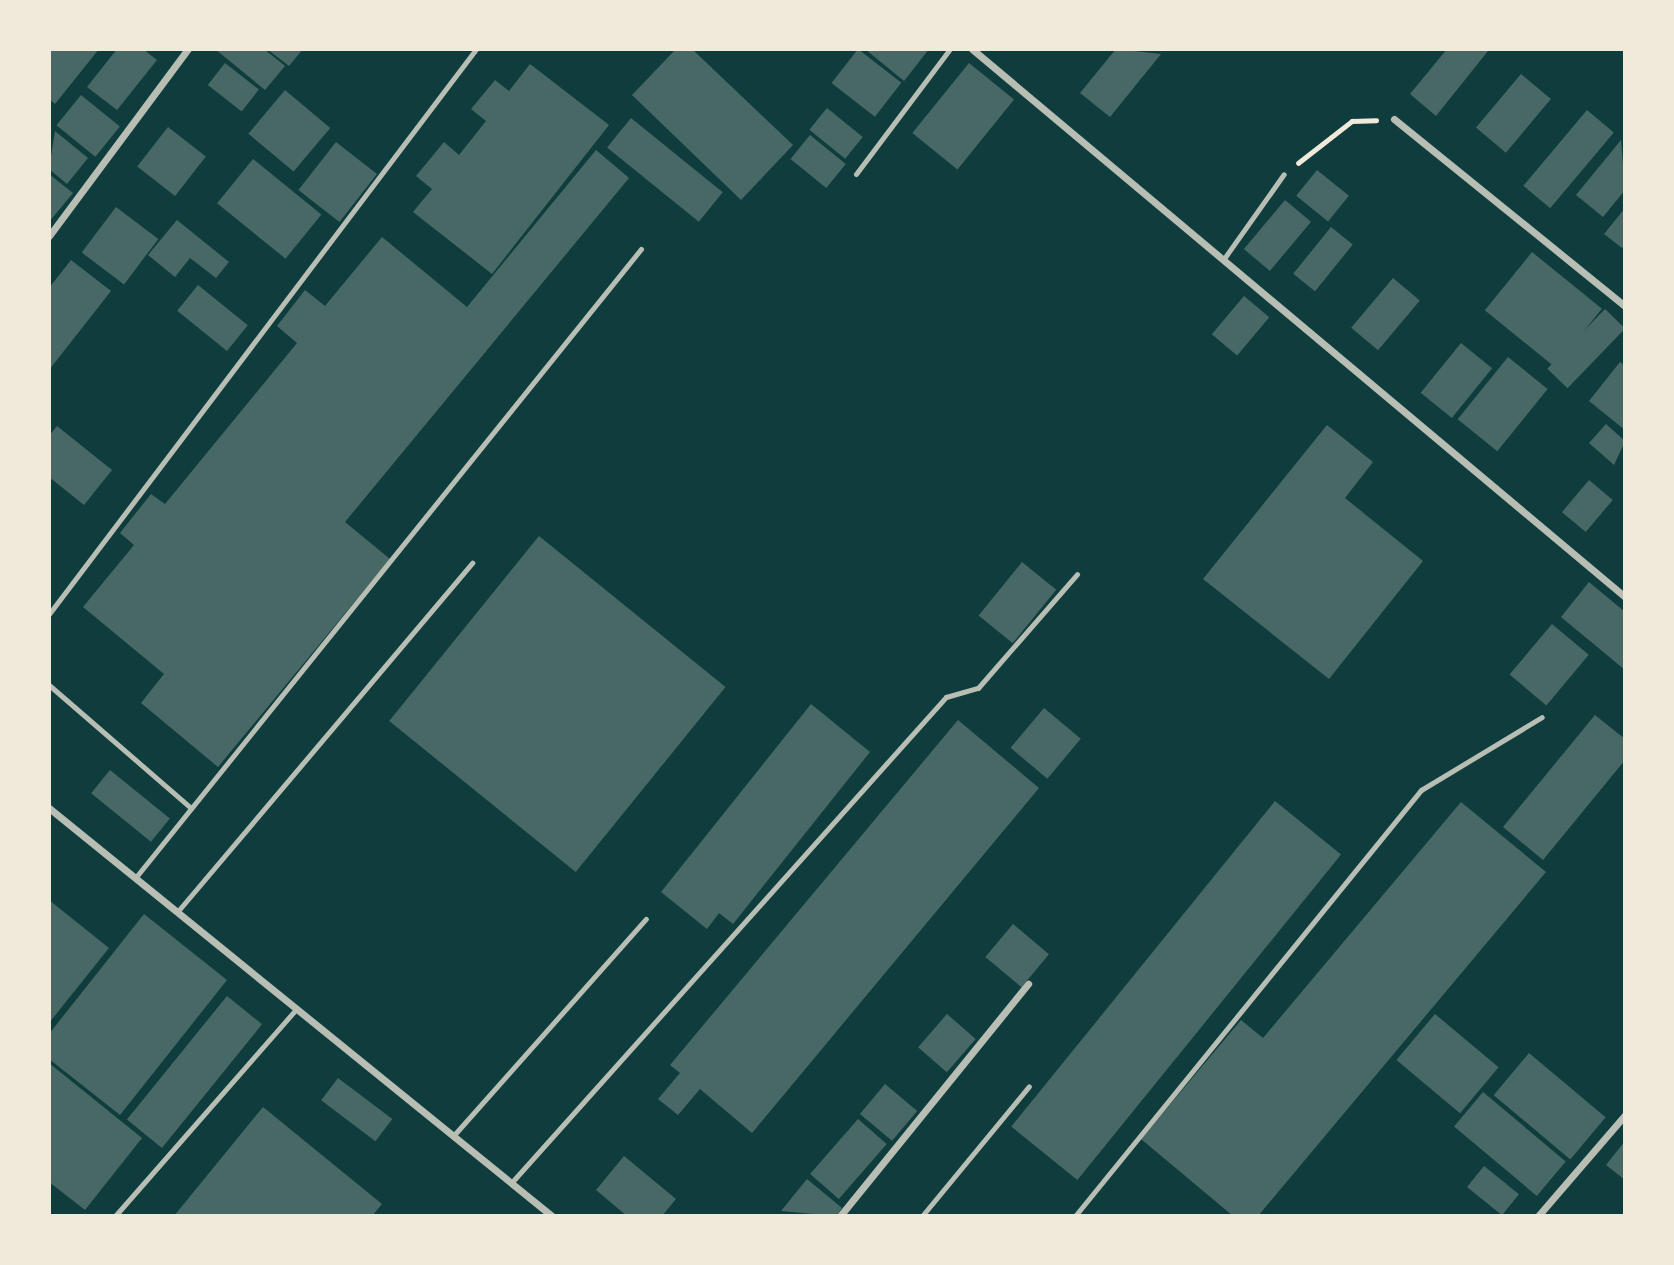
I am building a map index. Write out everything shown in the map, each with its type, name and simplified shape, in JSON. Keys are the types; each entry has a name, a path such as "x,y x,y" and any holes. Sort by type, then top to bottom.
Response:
{"street":[{"path":"49,236 188,49"},
{"path":"972,49 1625,597"},
{"path":"1395,119 1625,306"},
{"path":"49,808 552,1216"},
{"path":"840,1216 1028,984"},
{"path":"1538,1216 1625,1115"}],"lane":[{"path":"49,614 476,49"},
{"path":"856,174 950,49"},
{"path":"1223,260 1284,174"},
{"path":"136,877 642,249"},
{"path":"178,911 472,563"},
{"path":"512,1182 946,697 978,688 1077,574"},
{"path":"49,685 191,808"},
{"path":"1075,1216 1420,790 1542,717"},
{"path":"454,1135 646,919"},
{"path":"115,1216 296,1009"},
{"path":"922,1216 1029,1086"}],"path":[{"path":"1284,174 1352,121 1395,119"}],"building":[{"path":"49,49 99,49 55,104 49,99"},
{"path":"117,49 143,49 157,60 117,110 87,87"},
{"path":"215,49 264,49 285,66 265,90"},
{"path":"267,49 303,49 289,66"},
{"path":"676,49 692,49 793,145 741,200 632,95"},
{"path":"858,49 901,83 875,117 832,83"},
{"path":"865,49 929,49 904,81"},
{"path":"1116,49 1161,54 1110,117 1080,93"},
{"path":"1447,49 1488,51 1436,116 1410,94"},
{"path":"225,63 259,89 242,112 208,85"},
{"path":"969,63 1014,100 957,169 912,133"},
{"path":"530,64 609,125 492,274 413,212 432,189 416,176 444,142 459,155 486,121 471,109 495,80 509,91"},
{"path":"1521,74 1551,99 1506,153 1476,128"},
{"path":"285,90 330,128 294,172 248,134"},
{"path":"81,95 120,126 95,157 56,125"},
{"path":"827,108 863,137 845,159 809,130"},
{"path":"1587,110 1614,132 1550,208 1523,186"},
{"path":"631,118 723,192 699,222 607,148"},
{"path":"168,127 206,157 175,196 137,166"},
{"path":"55,131 88,158 67,184 49,169"},
{"path":"810,135 846,164 826,188 790,159"},
{"path":"1621,140 1625,190 1603,217 1576,195"},
{"path":"336,142 377,174 339,222 298,190"},
{"path":"596,150 629,178 345,522 390,559 218,767 141,703 164,674 83,607 134,545 120,533 151,494 165,504 297,343 277,326 305,290 325,306 382,237 467,307"},
{"path":"253,159 321,214 286,259 217,203"},
{"path":"1317,170 1349,196 1328,221 1296,196"},
{"path":"49,174 73,193 49,222"},
{"path":"1285,200 1311,222 1270,271 1244,249"},
{"path":"116,207 158,239 124,284 82,253"},
{"path":"1625,208 1625,244 1622,248 1604,234"},
{"path":"177,220 229,262 216,278 190,258 175,277 148,255"},
{"path":"1331,227 1353,245 1315,291 1293,274"},
{"path":"1532,252 1602,309 1555,367 1485,310"},
{"path":"71,260 111,291 49,370 49,288"},
{"path":"1393,278 1420,300 1378,350 1351,328"},
{"path":"198,285 248,325 227,351 177,311"},
{"path":"1244,296 1269,317 1237,356 1212,334"},
{"path":"1605,309 1625,329 1567,388 1547,369"},
{"path":"1461,343 1492,368 1452,418 1421,393"},
{"path":"1508,357 1548,389 1497,451 1458,419"},
{"path":"1620,362 1625,366 1625,430 1589,401"},
{"path":"1606,424 1625,441 1614,465 1589,443"},
{"path":"1327,425 1373,462 1345,498 1423,561 1329,679 1203,579"},
{"path":"57,426 112,470 84,505 49,477 49,436"},
{"path":"1589,480 1613,500 1586,532 1562,512"},
{"path":"539,536 726,687 576,872 389,721"},
{"path":"1022,562 1056,590 1013,643 979,616"},
{"path":"1589,582 1625,612 1625,670 1561,617"},
{"path":"1552,624 1589,655 1546,705 1510,675"},
{"path":"811,704 870,752 733,924 719,913 707,929 661,892"},
{"path":"1044,708 1081,739 1047,779 1011,748"},
{"path":"1595,715 1625,739 1625,760 1543,860 1503,827"},
{"path":"958,720 1039,788 752,1133 700,1089 678,1115 658,1099 680,1073 670,1065"},
{"path":"110,770 170,818 151,842 91,793"},
{"path":"1275,801 1341,854 1077,1180 1011,1127"},
{"path":"1461,802 1546,872 1258,1216 1233,1216 1141,1139 1241,1020 1263,1038"},
{"path":"49,900 109,948 49,1023"},
{"path":"144,914 227,980 120,1115 49,1059 49,1034"},
{"path":"1013,924 1049,954 1021,987 985,957"},
{"path":"227,996 262,1024 162,1148 127,1120"},
{"path":"947,1014 976,1039 947,1072 918,1047"},
{"path":"1435,1014 1499,1067 1460,1113 1396,1060"},
{"path":"1529,1053 1606,1117 1570,1159 1494,1095"},
{"path":"49,1063 142,1138 85,1210 49,1182"},
{"path":"338,1078 392,1119 375,1141 321,1100"},
{"path":"885,1084 917,1111 892,1141 860,1114"},
{"path":"1483,1092 1566,1161 1537,1196 1454,1126"},
{"path":"263,1107 382,1204 372,1216 174,1216"},
{"path":"858,1119 887,1144 839,1199 810,1174"},
{"path":"1625,1141 1625,1180 1606,1165"},
{"path":"624,1156 676,1199 662,1216 627,1216 596,1190"},
{"path":"1484,1166 1519,1194 1502,1215 1467,1187"},
{"path":"807,1179 842,1208 836,1216 781,1211"}]}
